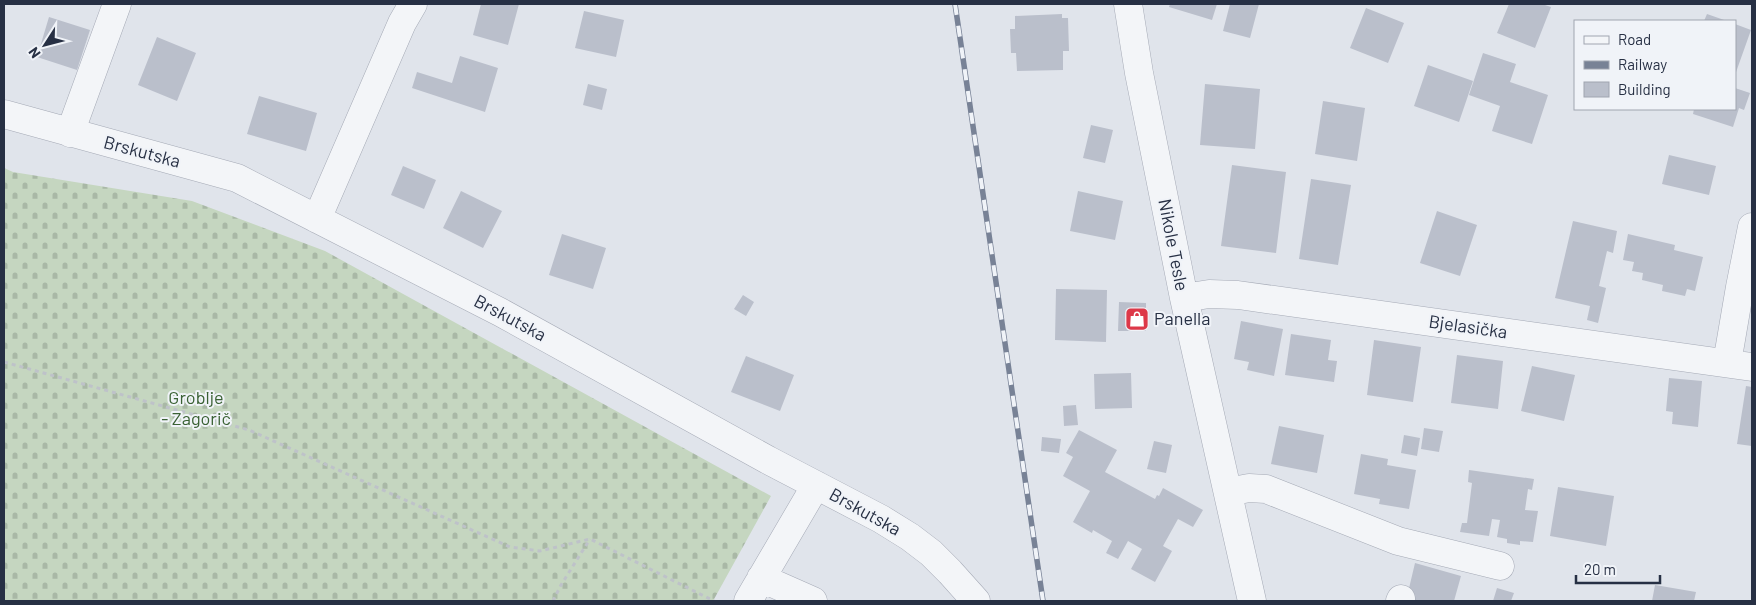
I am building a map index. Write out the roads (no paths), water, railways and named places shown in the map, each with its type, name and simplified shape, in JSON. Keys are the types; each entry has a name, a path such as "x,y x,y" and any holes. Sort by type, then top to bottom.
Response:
{"street":[{"path":"70,133 117,4"},
{"path":"317,219 402,23 413,4"},
{"name":"Nikole Tesle","path":"1128,4 1139,73 1184,298 1252,601"},
{"name":"Brskutska","path":"4,114 237,178 500,312 643,392 881,518 910,537 950,572 976,601"},
{"path":"1740,365 1740,287 1752,230"},
{"name":"Bjelasička","path":"1184,298 1209,294 1238,295 1740,365"},
{"path":"813,601 755,590 816,485"},
{"path":"1228,492 1249,488 1266,490 1398,541 1500,566"}],"railway":[{"path":"955,4 1043,601"}],"place":[{"name":"Panella","path":"1137,319"}],"park label":[{"name":"Groblje - Zagorič","path":"196,408"}]}
